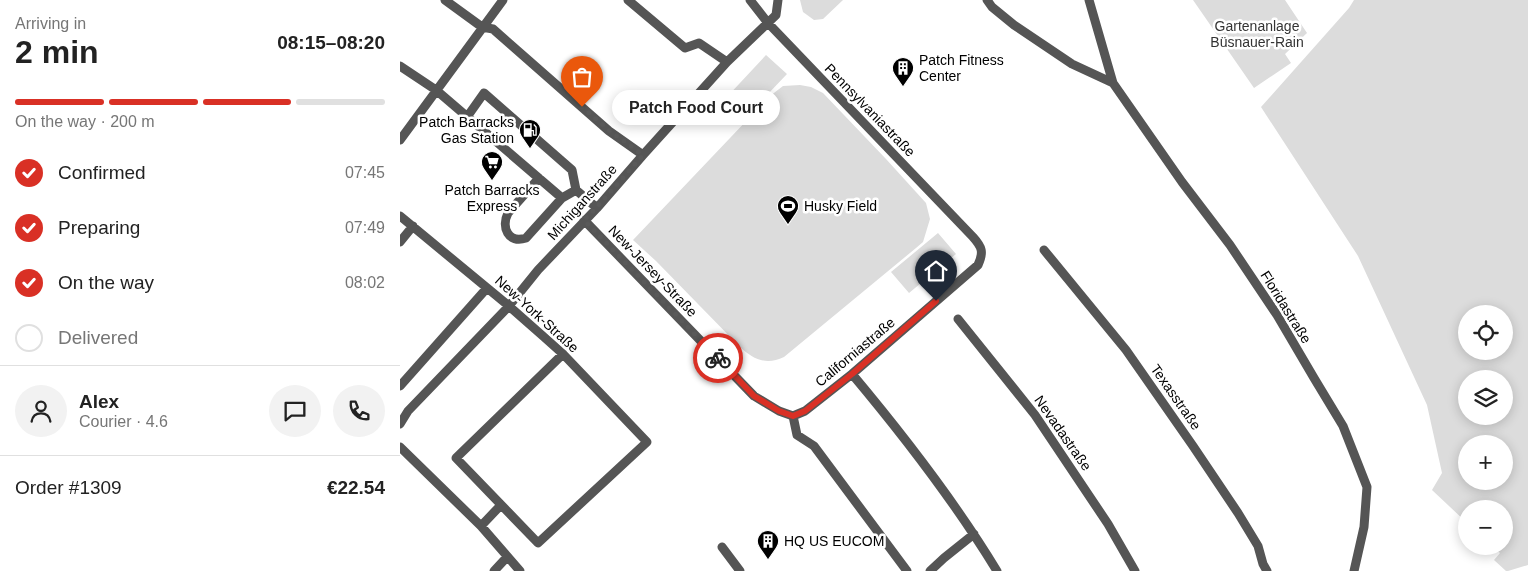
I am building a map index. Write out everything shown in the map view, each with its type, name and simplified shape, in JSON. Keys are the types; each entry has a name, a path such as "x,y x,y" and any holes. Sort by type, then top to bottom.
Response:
{"street":[{"path":"445,0 482,28 493,29 610,131 643,155"},
{"path":"400,140 503,0"},
{"path":"628,0 685,48 699,43 727,62"},
{"name":"Pennsylvaniastraße","path":"750,0 768,23 973,237 981,249 982,256 978,265"},
{"path":"768,23 776,15 778,0"},
{"path":"987,0 1014,25 1072,64 1113,83"},
{"name":"Floridastraße","path":"1089,0 1113,83 1182,182 1230,245 1277,315 1343,426 1367,487 1364,527 1354,571"},
{"name":"Michiganstraße","path":"400,424 408,411 509,306 538,270 727,62 768,23"},
{"path":"400,66 436,90 562,198"},
{"path":"466,117 484,93 572,170 576,190 596,208"},
{"path":"539,178 504,220 508,234 514,239 526,238 562,198 576,190"},
{"name":"New-York-Straße","path":"400,216 509,306 563,354 646,442 538,544 501,505"},
{"name":"New-Jersey-Straße","path":"584,220 754,396 779,411 793,416"},
{"path":"400,242 413,226"},
{"name":"Texasstraße","path":"1044,250 1126,350 1171,414 1238,513 1258,546 1267,571"},
{"name":"Californiastraße","path":"793,416 805,411 852,374 978,265"},
{"path":"400,386 487,288"},
{"name":"Nevadastraße","path":"958,319 1035,415 1106,522 1134,571"},
{"path":"481,526 501,505 456,458 563,354"},
{"path":"852,374 974,534 997,571"},
{"path":"793,416 797,435 814,446 907,571"},
{"path":"400,448 481,526 520,571"},
{"path":"930,571 974,534"},
{"path":"722,547 740,571"},
{"path":"494,571 507,557"}],"green space":[{"path":"800,0 843,0 823,19 814,20 803,12"},
{"name":"Gartenanlage Büsnauer-Rain","path":"1193,0 1285,0 1307,33 1285,54 1291,63 1254,88"},
{"path":"1354,0 1528,0 1528,565 1506,571 1494,560 1498,555 1513,555 1513,500 1458,500 1458,514 1432,490 1442,473 1427,405 1358,256 1261,107"},
{"path":"766,55 787,74 745,118 725,99"},
{"name":"Husky Field","path":"800,85 811,87 823,93 926,203 930,219 923,242 784,357 766,361 755,358 740,347 633,240 770,96 783,86"},
{"path":"938,233 956,254 909,293 891,272"}],"way so far":[{"path":"582,107 610,131 643,155 584,220 718,358"}],"place":[{"name":"Patch Fitness Center","path":"903,87"},
{"name":"Patch Food Court","path":"582,107"},
{"name":"Patch Barracks Gas Station","path":"530,149"},
{"name":"Patch Barracks Express","path":"492,181"},
{"name":"Husky Field","path":"788,225"},
{"name":"HQ US EUCOM","path":"768,560"}],"route":[{"path":"718,358 754,396 779,411 793,416 805,411 852,374 936,301"}]}
